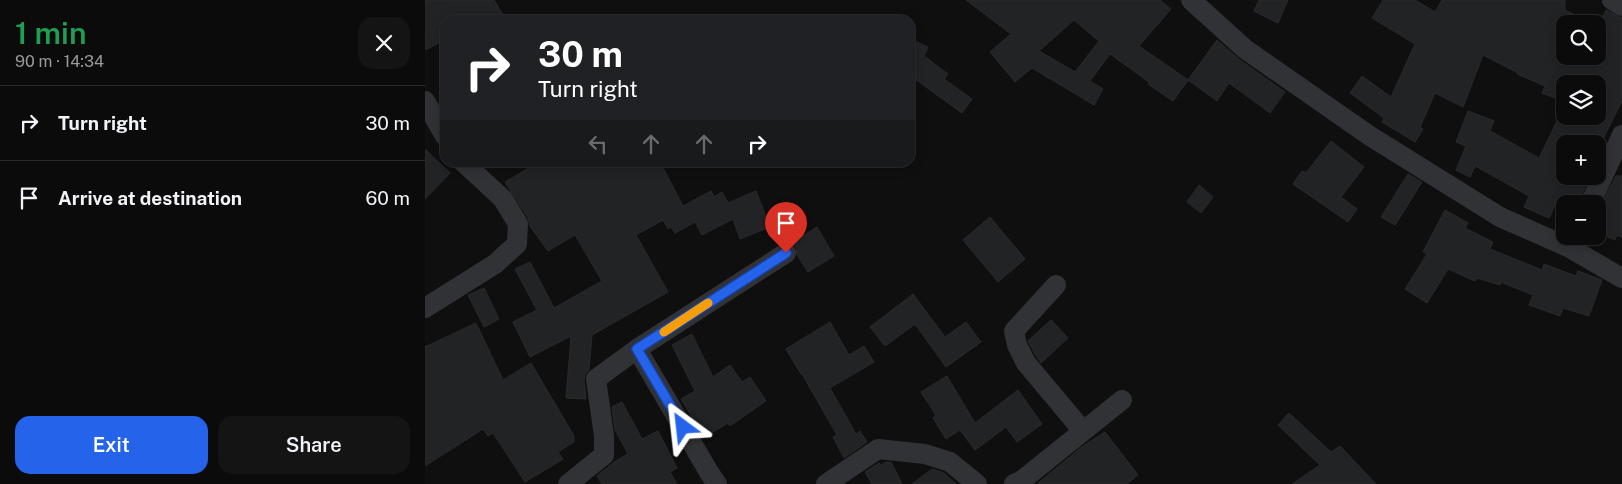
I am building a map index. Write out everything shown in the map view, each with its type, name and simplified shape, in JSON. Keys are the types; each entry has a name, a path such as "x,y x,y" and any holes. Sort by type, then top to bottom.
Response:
{"street":[{"path":"1191,0 1245,49 1370,136 1500,217 1556,236"},
{"path":"1612,0 1622,6"},
{"path":"425,101 440,127"},
{"path":"1595,195 1622,135"},
{"path":"425,308 495,264 517,244 518,224 503,199 468,167"},
{"path":"1577,245 1622,278"},
{"path":"568,484 604,455 604,436 595,378 786,253"},
{"path":"1056,284 1014,331 1017,345 1026,364 1083,431"},
{"path":"637,349 717,484"},
{"path":"1014,484 1122,400"},
{"path":"826,484 878,449 925,454 950,462 977,484"}],"building":[{"path":"425,0 494,0 503,15 440,15 440,42 425,50"},
{"path":"966,0 1160,0 1171,9 1139,46 1188,80 1173,101 1110,54 1090,81 1103,89 1094,105 1032,68 1015,82 990,52 1011,34","holes":["1074,20 1099,41 1075,72 1039,51"]},
{"path":"1259,0 1288,0 1278,23 1254,11"},
{"path":"1383,0 1415,0 1435,12 1442,0 1565,0 1565,10 1575,15 1556,15 1556,65 1606,65 1606,15 1604,15 1606,10 1622,18 1622,101 1605,135 1556,135 1556,185 1586,185 1582,195 1556,195 1556,203 1549,218 1524,207 1529,196 1475,166 1470,177 1456,170 1466,146 1456,142 1468,111 1494,121 1490,131 1539,158 1556,123 1556,125 1606,125 1606,75 1556,75 1556,98 1542,93 1545,86 1517,74 1483,55 1463,107 1435,93 1420,127 1423,129 1415,142 1382,122 1384,118 1350,93 1362,76 1391,97 1415,44 1372,18"},
{"path":"1217,40 1240,60 1285,92 1270,113 1229,83 1217,101 1188,80"},
{"path":"915,41 928,47 924,56 948,74 944,79 972,99 962,113 915,79"},
{"path":"1331,141 1364,167 1341,197 1357,209 1348,222 1293,184 1302,171 1306,173"},
{"path":"425,149 440,163 440,167 444,167 450,173 425,199"},
{"path":"530,167 663,167 683,206 711,191 714,197 722,192 728,203 756,191 770,227 740,239 733,219 702,235 695,222 675,233 671,227 668,229 663,220 636,235 668,292 592,335 589,370 585,374 584,380 586,399 566,398 571,336 530,357 513,322 537,310 515,269 530,262 554,308 602,281 575,235 548,251 530,226 528,218 505,182"},
{"path":"1408,174 1422,182 1395,225 1381,217"},
{"path":"1616,176 1622,176 1622,237 1617,235 1615,240 1606,236 1606,195"},
{"path":"1199,185 1213,197 1201,213 1187,202"},
{"path":"1445,210 1468,223 1465,228 1493,242 1490,249 1542,270 1544,264 1576,276 1578,271 1602,280 1589,316 1563,308 1560,316 1529,305 1533,295 1501,282 1500,285 1477,278 1475,281 1448,269 1427,303 1405,289 1427,254 1423,252"},
{"path":"990,217 1025,259 998,282 963,240"},
{"path":"817,227 834,256 808,272 797,255 796,247 792,243"},
{"path":"484,288 499,319 484,327 468,295"},
{"path":"913,294 945,337 966,322 981,342 946,367 915,324 885,346 870,327"},
{"path":"1051,320 1068,338 1041,363 1028,341"},
{"path":"830,322 849,355 864,346 874,362 830,388 856,434 860,431 867,442 844,458 833,437 837,435 786,349"},
{"path":"476,323 503,380 531,363 574,436 574,442 558,452 563,459 525,482 493,433 488,436 483,429 425,466 425,347"},
{"path":"692,334 713,377 730,365 742,382 750,377 766,401 730,426 728,423 704,437 681,399 695,391 672,345"},
{"path":"947,376 975,423 1018,390 1042,424 1017,442 1006,427 975,450 960,430 946,439 933,418 936,415 921,392"},
{"path":"622,402 642,439 658,431 677,468 670,472 677,484 602,484 597,476 614,462 628,454 615,430 612,407"},
{"path":"1289,413 1331,452 1340,446 1376,484 1292,484 1320,465 1278,425"},
{"path":"1105,432 1138,475 1127,484 1038,483 1083,446"},
{"path":"891,462 902,484 872,484 865,472 879,463 881,465"},
{"path":"932,469 944,473 956,484 912,484"}],"slow traffic":[{"path":"664,332 708,303"}],"route":[{"path":"683,427 637,349 786,253"}]}
